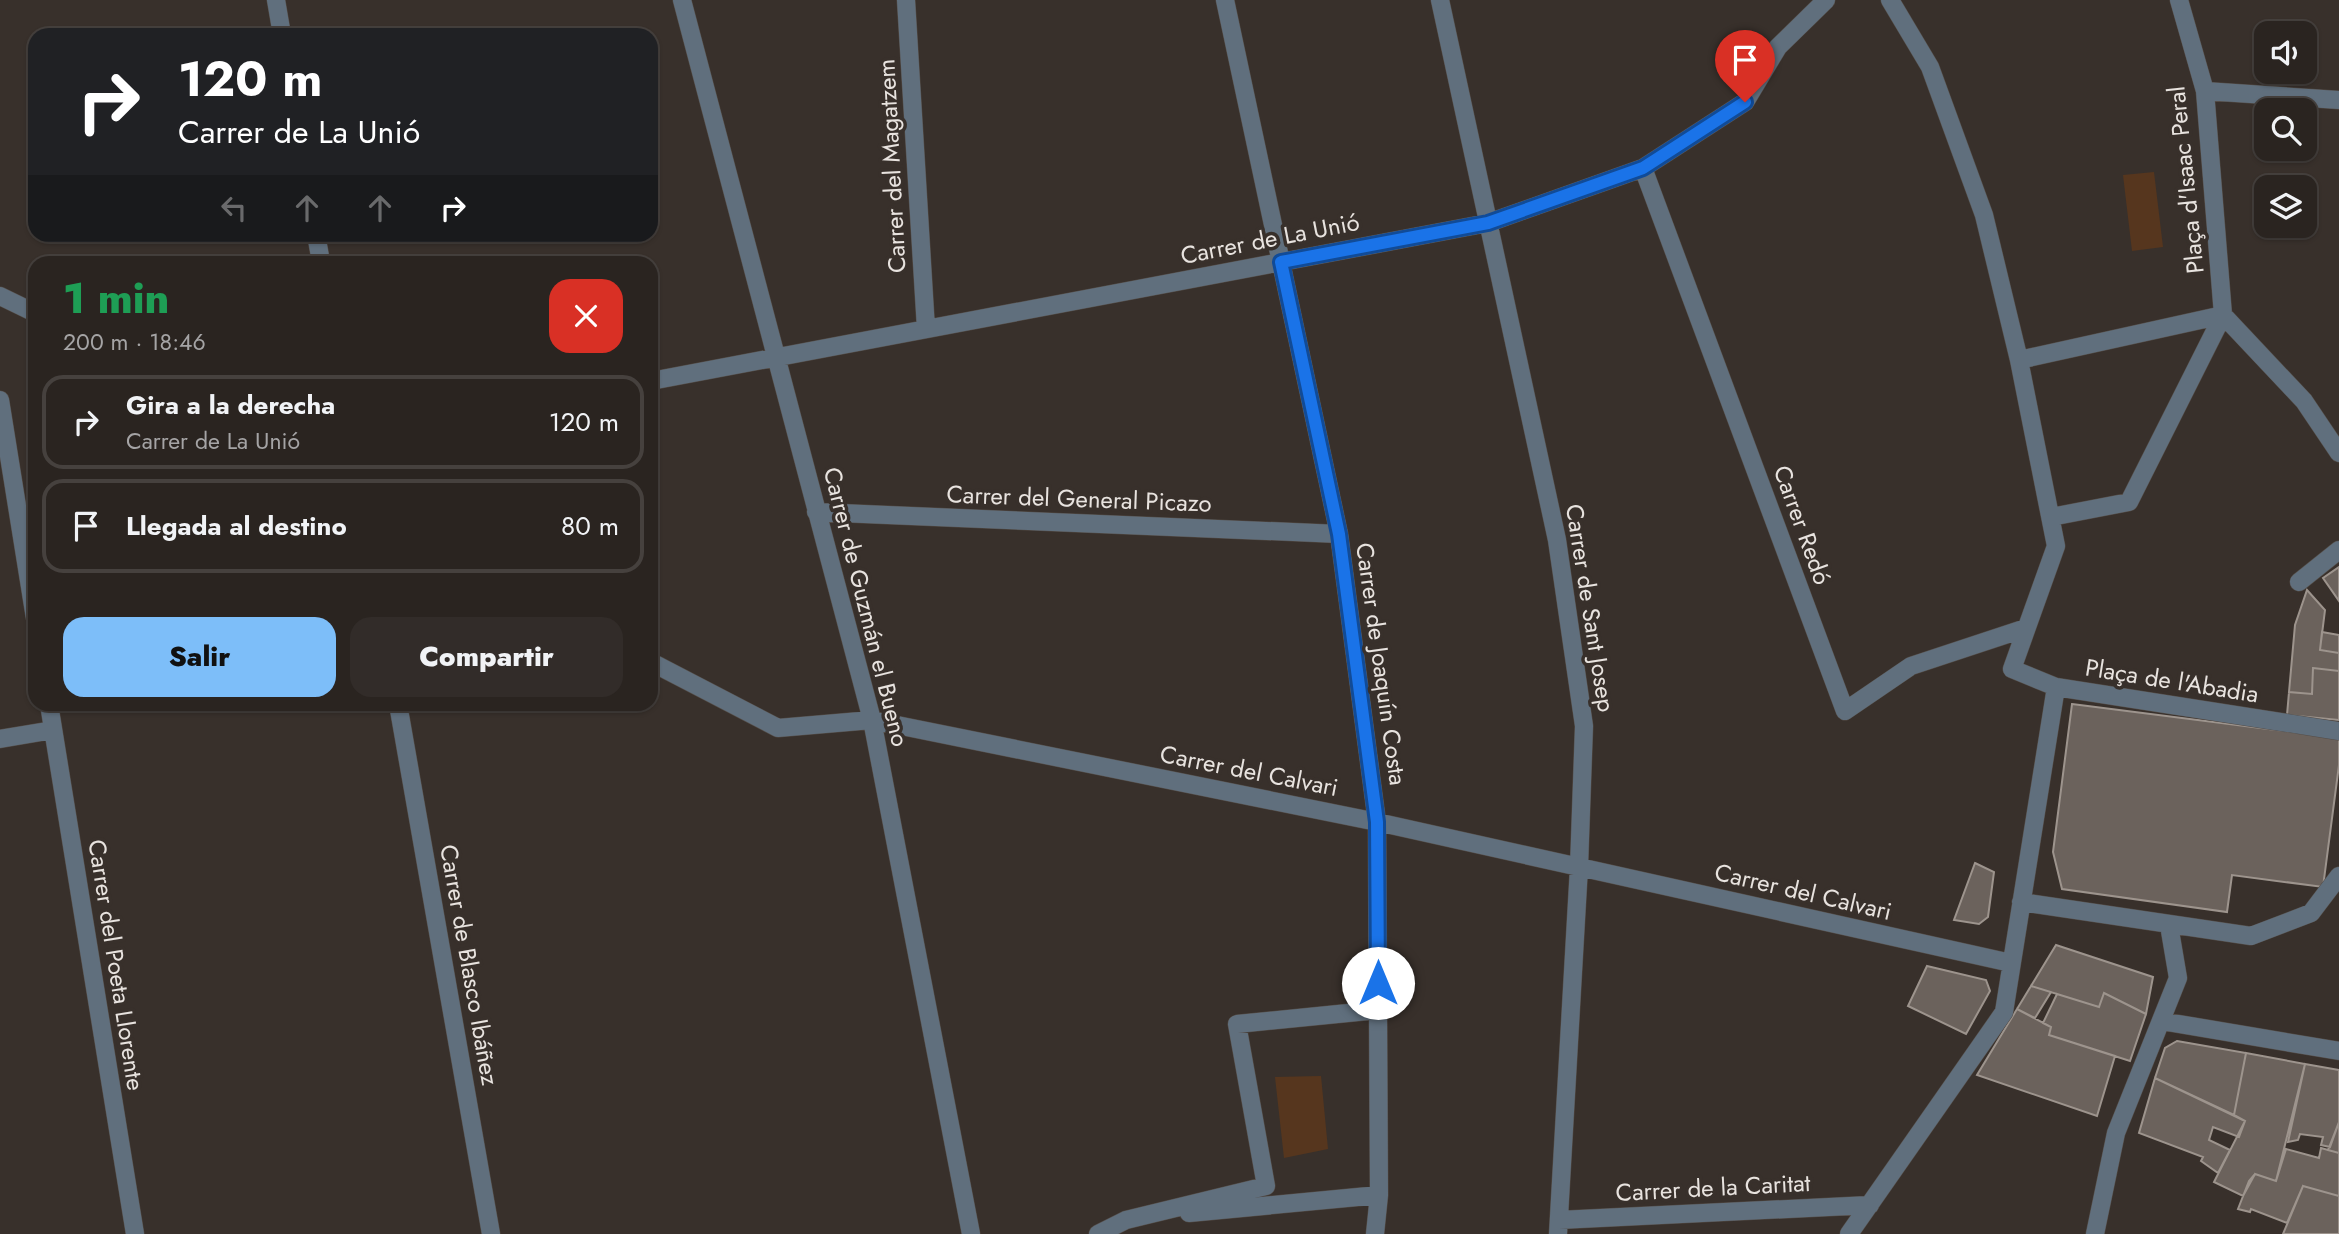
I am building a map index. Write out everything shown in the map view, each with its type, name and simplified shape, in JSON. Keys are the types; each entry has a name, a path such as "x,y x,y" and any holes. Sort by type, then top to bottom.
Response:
{"street":[{"path":"276,0 281,28"},
{"name":"Carrer de Guzmán el Bueno","path":"682,0 872,720 971,1234"},
{"name":"Carrer del Magatzem","path":"906,0 926,329"},
{"name":"Carrer de Joaquín Costa","path":"1225,0 1339,534 1377,822 1379,1195"},
{"name":"Carrer de Sant Josep","path":"1440,0 1557,540 1584,726 1559,1227"},
{"name":"Carrer de La Unió","path":"658,380 1488,223 1643,168 1745,102 1778,47 1826,0"},
{"path":"1890,0 1930,67 1979,202 2019,360 2056,546 2026,628"},
{"name":"Plaça d'Isaac Peral","path":"2179,0 2205,91 2223,315"},
{"path":"2205,91 2339,100"},
{"name":"Carrer Redó","path":"1643,168 1845,711 1911,666 2026,628"},
{"path":"0,296 28,310"},
{"path":"2019,360 2223,315"},
{"path":"2223,315 2304,401 2339,453"},
{"path":"2051,517 2129,502 2223,315"},
{"path":"0,400 28,574"},
{"name":"Carrer del General Picazo","path":"817,512 1339,534"},
{"path":"2299,582 2339,550"},
{"name":"Plaça de l'Abadia","path":"2026,628 2012,669 2056,687 2339,731"},
{"name":"Carrer del Calvari","path":"658,666 778,728 872,720 1377,822 2011,963"},
{"path":"1849,1234 2004,1012 2056,687"},
{"name":"Carrer del Poeta Llorente","path":"50,711 135,1234"},
{"name":"Carrer de Blasco Ibáñez","path":"399,711 491,1234"},
{"path":"0,738 53,730"},
{"path":"2021,902 2251,936 2311,913 2339,876"},
{"path":"2095,1234 2116,1133 2178,978 2169,925"},
{"path":"1098,1234 1265,1185 1237,1024 1378,1010"},
{"path":"2161,1021 2339,1051"},
{"path":"1125,1227 1379,1195 1375,1234"},
{"name":"Carrer de la Caritat","path":"1559,1227 1870,1205"}],"shaded area":[{"path":"2154,172 2163,247 2132,251 2123,175"},
{"path":"1321,1076 1328,1149 1284,1158 1275,1077"}],"building":[{"path":"2339,567 2339,601 2323,578"},
{"path":"2307,590 2325,610 2320,650 2339,653 2339,671 2313,668 2312,694 2289,692 2295,625"},
{"path":"2322,632 2339,635 2339,653 2320,650"},
{"path":"2313,668 2339,671 2339,720 2287,715 2289,692 2312,694"},
{"path":"2072,704 2339,738 2339,765 2323,887 2232,875 2227,912 2062,889 2053,852"},
{"path":"1975,863 1994,872 1988,917 1979,924 1954,920"},
{"path":"2056,945 2153,977 2146,1014 2104,993 2099,1007 2031,986"},
{"path":"1927,966 1986,980 1990,991 1966,1034 1908,1006"},
{"path":"2031,986 2051,992 2035,1018 2017,1009"},
{"path":"2104,993 2146,1014 2130,1061 2049,1035 2051,1027 2043,1023 2057,994 2099,1007"},
{"path":"2017,1009 2051,1027 2049,1035 2115,1056 2097,1116 1977,1075"},
{"path":"2177,1041 2246,1053 2234,1115 2155,1078 2165,1048"},
{"path":"2246,1053 2305,1064 2276,1181 2255,1174 2243,1196 2214,1182 2245,1121 2234,1115"},
{"path":"2305,1064 2339,1070 2339,1122 2330,1147 2321,1145 2323,1137 2300,1134 2298,1140 2288,1142"},
{"path":"2155,1078 2245,1121 2239,1137 2213,1127 2209,1140 2230,1150 2218,1173 2201,1161 2203,1157 2139,1133"},
{"path":"2339,1122 2339,1153 2328,1150"},
{"path":"2321,1148 2339,1153 2339,1196 2303,1186 2287,1223 2251,1209 2250,1212 2238,1209 2249,1181 2255,1174 2276,1181 2286,1149 2319,1158"},
{"path":"2303,1186 2339,1196 2339,1234 2283,1234"}],"route":[{"path":"1378,983 1377,822 1339,534 1281,262 1488,223 1643,168 1745,102"}]}
